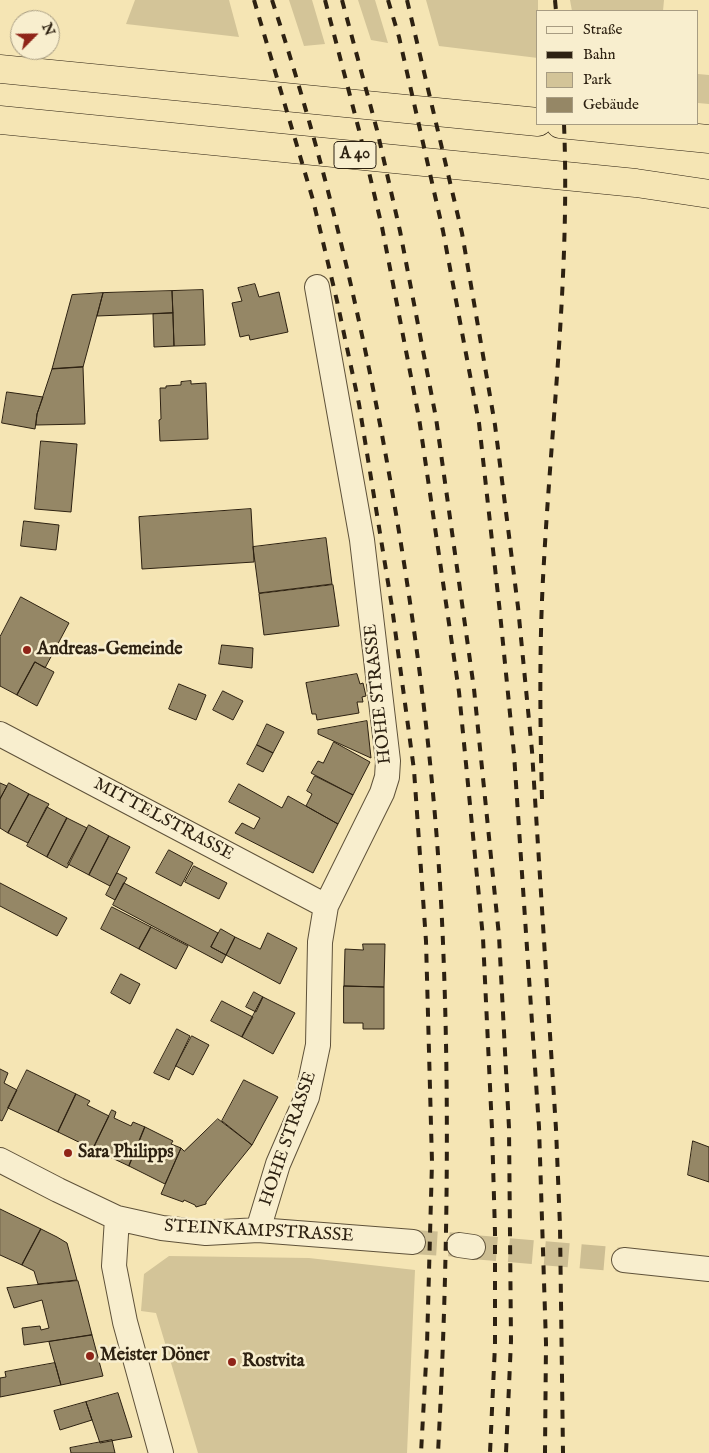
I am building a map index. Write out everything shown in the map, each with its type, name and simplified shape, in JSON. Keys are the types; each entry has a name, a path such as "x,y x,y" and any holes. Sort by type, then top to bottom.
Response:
{"highway":[{"path":"0,68 536,122"},
{"name":"A 40","path":"0,120 636,183 709,194"},
{"path":"570,125 709,139"}],"street":[{"name":"HOHE STRASSE","path":"258,1230 278,1164 307,1097 318,1045 320,942 326,906 382,792 387,777 388,761 362,540 317,287"},
{"name":"MITTELSTRASSE","path":"0,734 326,906"},
{"name":"STEINKAMPSTRASSE","path":"0,1160 117,1218 162,1228 206,1233 258,1230 414,1242"},
{"path":"117,1218 114,1266 125,1322 161,1453"},
{"path":"624,1260 709,1269"}],"green space":[{"path":"135,0 229,0 239,37 126,24"},
{"path":"289,0 312,0 325,44 304,46"},
{"path":"358,0 375,0 388,43 371,40"},
{"path":"426,0 538,0 538,10 536,10 536,58 439,46"},
{"path":"570,0 664,0 663,10 572,10"},
{"path":"699,74 709,75 709,104 699,103"},
{"path":"169,1256 309,1258 415,1270 407,1453 198,1453 156,1313 141,1311 144,1274"}],"building":[{"path":"255,284 259,297 279,292 288,332 250,340 249,335 240,337 232,303 242,301 238,288"},
{"path":"203,290 205,345 174,346 172,291"},
{"path":"172,291 173,313 97,316 103,293"},
{"path":"103,293 83,367 52,369 72,295"},
{"path":"173,313 174,346 154,347 153,314"},
{"path":"83,367 85,424 36,425 37,414 52,369"},
{"path":"191,381 191,384 206,383 208,439 160,441 160,388 181,385 181,382"},
{"path":"7,392 43,397 37,414 35,429 2,423"},
{"path":"41,441 77,444 71,512 35,509"},
{"path":"251,509 254,562 142,569 139,517"},
{"path":"24,521 59,525 56,550 21,546"},
{"path":"326,538 332,584 259,593 253,547"},
{"path":"333,585 339,626 264,635 259,594"},
{"name":"Andreas-Gemeinde","path":"21,597 69,623 45,668 35,662 17,695 0,686 0,637"},
{"path":"222,645 253,648 252,668 219,664"},
{"path":"35,662 54,672 37,706 17,695"},
{"path":"357,674 360,684 363,683 366,696 362,697 363,702 357,702 359,713 317,720 316,714 312,714 306,683"},
{"path":"179,684 206,695 196,720 169,709"},
{"path":"223,691 243,701 233,720 213,710"},
{"path":"367,721 371,758 318,734 318,730"},
{"path":"267,724 284,732 273,753 257,745"},
{"path":"334,742 370,762 353,795 311,773 318,761 323,763"},
{"path":"257,745 273,753 263,772 247,764"},
{"path":"315,776 353,795 338,824 306,806 312,794 307,791"},
{"path":"0,783 7,786 0,799"},
{"path":"9,783 29,794 8,833 0,828 0,799"},
{"path":"239,784 282,808 288,796 338,824 313,873 235,833 242,823 254,829 260,818 229,802"},
{"path":"29,794 49,804 28,843 8,833"},
{"path":"47,807 67,818 47,857 27,846"},
{"path":"67,818 87,828 67,868 47,857"},
{"path":"89,825 109,836 89,875 68,864"},
{"path":"109,836 130,847 110,886 89,875"},
{"path":"169,850 193,863 181,886 156,873"},
{"path":"194,866 227,883 219,899 185,882"},
{"path":"117,873 127,878 115,900 106,895"},
{"path":"0,883 67,918 57,936 0,906"},
{"path":"124,883 218,933 211,947 226,955 222,963 113,905"},
{"path":"112,907 151,927 139,949 101,929"},
{"path":"151,927 188,946 176,969 139,949"},
{"path":"221,929 235,937 226,955 211,947"},
{"path":"268,933 297,948 280,984 226,955 235,937 260,949"},
{"path":"363,944 385,944 384,987 344,986 345,949 363,950"},
{"path":"121,974 140,984 130,1004 111,993"},
{"path":"344,986 384,987 384,1029 363,1029 363,1023 344,1023"},
{"path":"254,992 263,997 256,1012 246,1007"},
{"path":"263,997 295,1013 273,1054 242,1037"},
{"path":"222,1001 253,1017 242,1037 211,1021"},
{"path":"177,1029 190,1036 169,1080 154,1073"},
{"path":"192,1036 209,1045 193,1075 176,1066"},
{"path":"0,1069 8,1073 4,1083 17,1090 2,1121 0,1120"},
{"path":"27,1070 76,1094 58,1132 8,1108"},
{"path":"244,1080 278,1097 252,1145 222,1121"},
{"path":"76,1094 90,1101 87,1105 109,1116 93,1149 58,1132"},
{"path":"112,1110 116,1112 114,1118 131,1126 133,1122 145,1127 129,1166 93,1149"},
{"path":"218,1119 252,1145 206,1204 196,1207 184,1200 183,1202 161,1194 181,1148 184,1151"},
{"path":"145,1127 173,1141 171,1144 181,1148 165,1184 129,1166"},
{"path":"693,1141 709,1147 709,1182 688,1175"},
{"path":"0,1209 41,1229 22,1265 0,1255"},
{"path":"41,1229 67,1243 77,1280 38,1284 34,1271 22,1265"},
{"path":"78,1281 92,1335 24,1345 22,1328 40,1326 41,1330 49,1328 42,1300 14,1308 7,1288"},
{"path":"92,1335 103,1376 61,1385 49,1342"},
{"path":"55,1363 61,1385 0,1397 0,1378 6,1377 5,1372"},
{"path":"118,1393 132,1437 100,1443 86,1402"},
{"path":"86,1402 92,1420 60,1430 54,1411"},
{"path":"112,1440 115,1453 71,1453 70,1448"}],"tunnel":[{"path":"413,1242 459,1245"},
{"path":"473,1247 624,1260"}],"railway":[{"path":"254,0 313,200 359,404 392,607 414,770 426,941 432,1162 427,1345 421,1453"},
{"path":"272,0 292,62 327,186 357,312 394,502 426,722 440,888 445,1007 447,1134 444,1326 438,1453"},
{"path":"325,0 382,227 419,418 459,692 483,938 492,1129 495,1232 495,1345 490,1453"},
{"path":"342,0 377,130 400,231 436,418 474,689 499,936 509,1128 511,1341 506,1453"},
{"path":"388,0 399,37 443,231 479,423 500,613 514,754 539,1127 546,1343 545,1453"},
{"path":"407,0 462,233 495,425 518,607 532,751 556,1129 560,1226 563,1453"},
{"path":"555,0 556,10"},
{"path":"542,799 541,621 565,233 564,125"}],"place":[{"name":"Andreas-Gemeinde","path":"27,650"},
{"name":"Sara Philipps","path":"68,1153"},
{"name":"Meister Döner","path":"90,1356"},
{"name":"Rostvita","path":"232,1362"}]}
